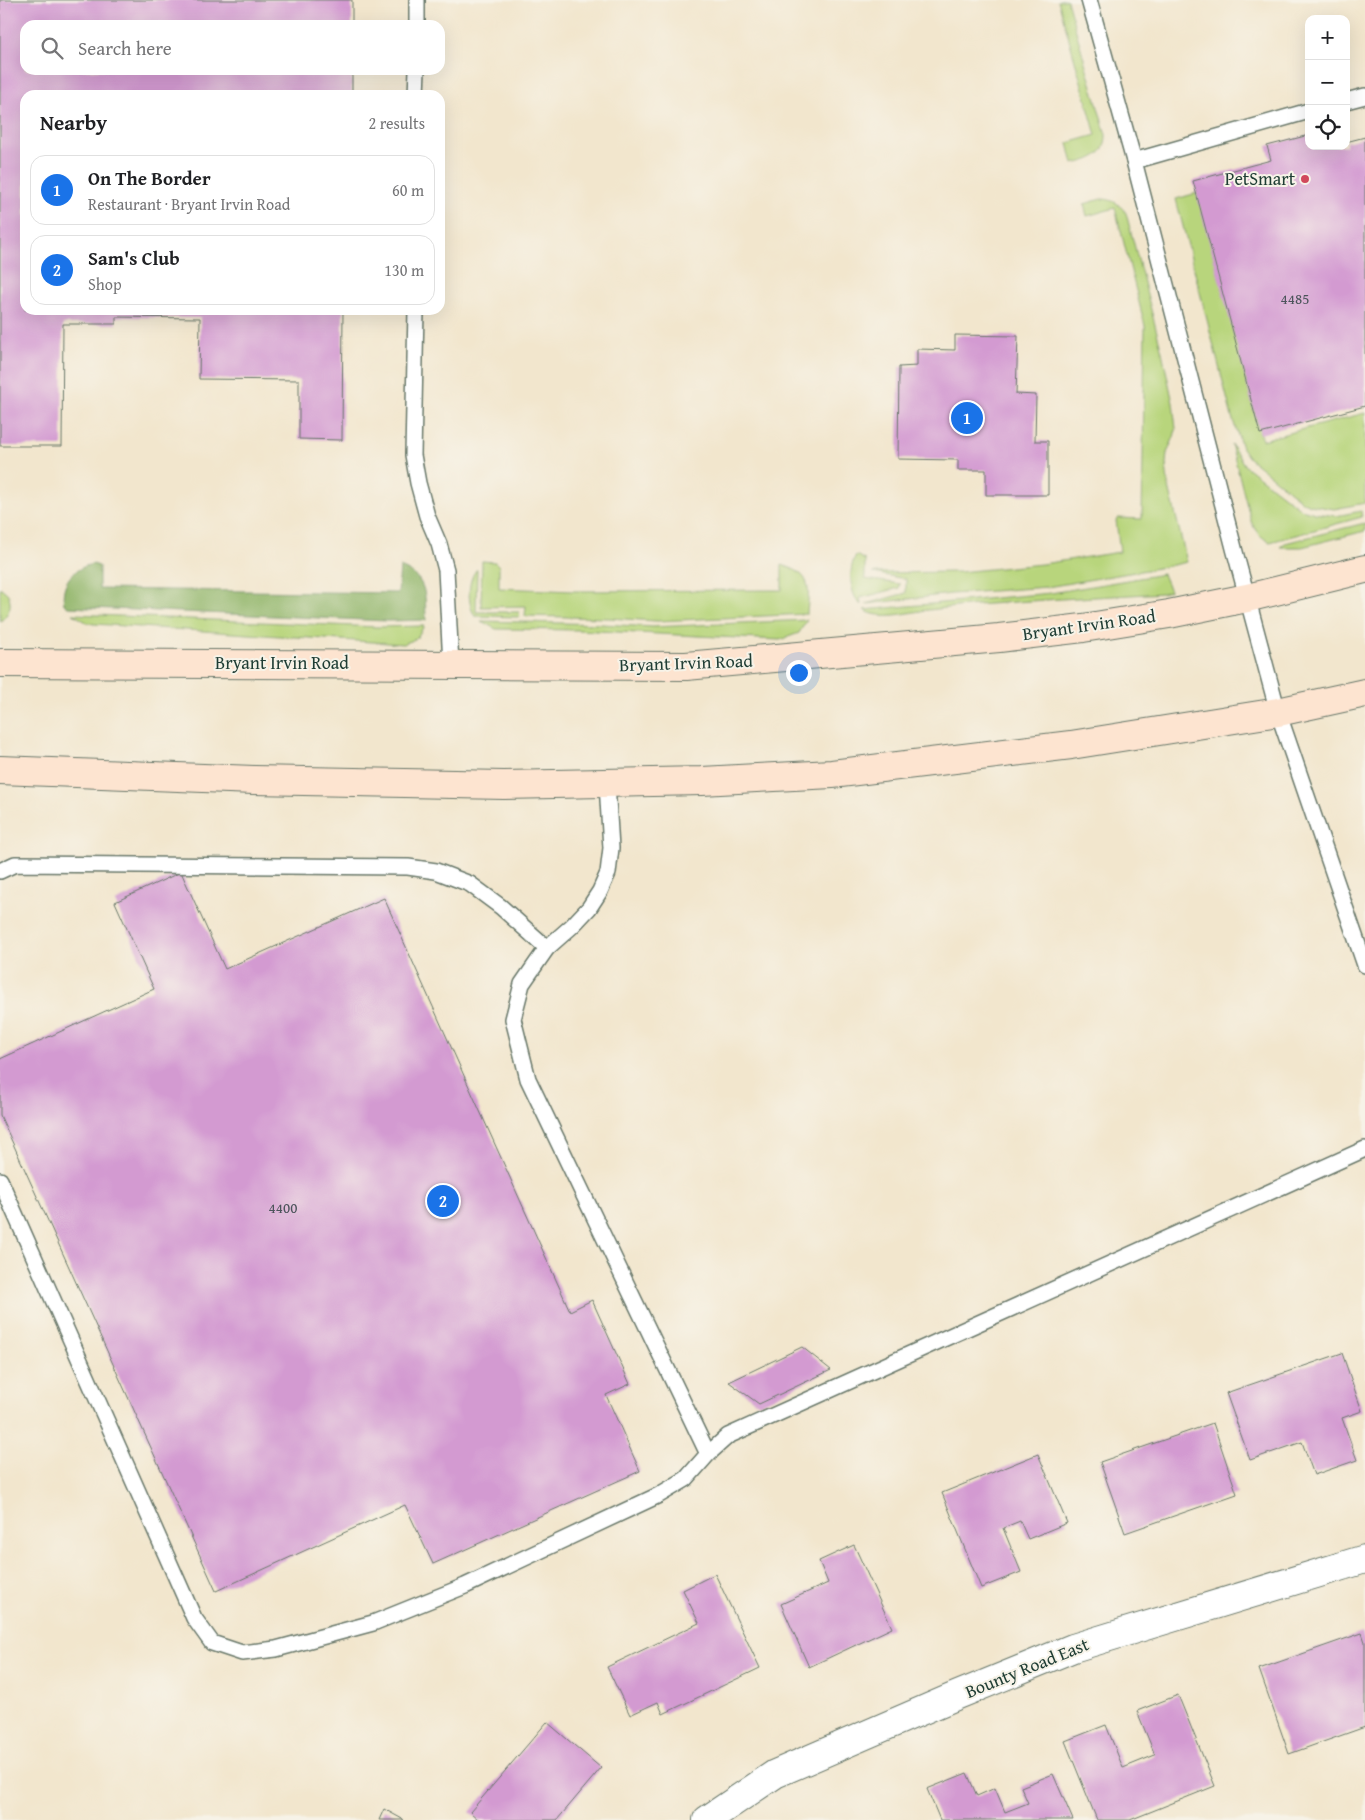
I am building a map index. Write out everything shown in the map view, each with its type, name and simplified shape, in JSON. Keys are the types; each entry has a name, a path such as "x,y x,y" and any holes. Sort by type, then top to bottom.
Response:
{"main road":[{"name":"Bryant Irvin Road","path":"0,663 686,666 999,638 1083,628 1169,614 1247,598 1365,569"},
{"path":"0,770 385,783 504,785 702,781 842,773 1071,745 1278,712 1365,693"}],"street":[{"name":"Bounty Road East","path":"707,1820 775,1774 1073,1648 1365,1559"}],"lane":[{"path":"417,0 417,20"},
{"path":"1088,0 1134,162 1278,712 1365,965"},
{"path":"416,90 417,75"},
{"path":"1350,100 1365,96"},
{"path":"1134,162 1305,112"},
{"path":"416,315 413,455 427,516 439,544 446,570 451,664"},
{"path":"607,784 611,848 608,873 590,908 547,948 522,984 513,1019 528,1079 708,1454"},
{"path":"0,871 15,864 408,867 436,871 470,884 547,948"},
{"path":"0,1180 194,1618 212,1643 242,1653 276,1649 373,1623 465,1586 660,1495 686,1479 708,1454 728,1436 1365,1149"}],"green space":[{"path":"1058,0 1067,0 1106,135 1103,148 1096,156 1073,164 1068,143 1096,135"},
{"path":"1197,193 1262,440 1365,413 1365,503 1334,509 1303,502 1249,458 1242,448 1232,417 1176,199"},
{"path":"1101,199 1115,202 1126,213 1162,352 1173,403 1176,429 1167,453 1168,483 1187,562 1047,587 951,594 866,604 906,593 906,579 873,573 959,572 1042,564 1120,552 1116,520 1118,518 1142,519 1145,326 1115,208 1087,216 1084,204"},
{"path":"1231,444 1245,466 1301,509 1336,516 1361,511 1362,517 1270,542 1266,540 1254,528 1251,521"},
{"path":"1365,523 1365,531 1302,547 1280,547 1285,543"},
{"path":"856,555 865,560 865,579 900,584 899,588 860,598 861,605 854,595 851,581 853,561"},
{"path":"482,561 495,562 499,566 499,588 573,591 782,590 782,565 799,573 807,583 807,614 657,621 525,616 526,606 481,607"},
{"path":"93,564 99,566 99,589 398,593 400,567 416,576 423,588 426,620 387,621 68,607 64,604 63,596 66,583 79,569"},
{"path":"477,569 476,612 519,612 520,617 475,616 469,599 469,592 471,579"},
{"path":"1163,574 1170,591 1163,593 986,604 887,615 878,615 864,610 1051,593"},
{"path":"0,587 8,594 10,606 6,616 0,622"},
{"path":"73,614 377,627 424,626 416,639 403,644 94,624 88,623"},
{"path":"807,620 799,633 780,640 577,630 496,629 481,621 653,627"}],"building":[{"path":"0,0 352,0 352,20 20,20 20,75 352,75 352,90 20,90 20,315 343,315 342,440 299,439 299,380 199,379 200,318 116,317 116,324 63,324 62,446 0,446"},
{"path":"1305,136 1305,150 1350,150 1350,141 1365,137 1365,406 1260,434 1193,181 1271,160 1267,146"},
{"path":"955,335 1018,336 1016,394 1036,395 1035,441 1048,441 1048,495 986,495 986,470 958,470 958,460 898,459 899,367 917,366 917,349 955,350"},
{"path":"181,872 225,969 384,898 570,1311 592,1300 630,1384 606,1395 640,1471 433,1564 405,1505 216,1591 0,1115 0,1059 154,989 115,902"},
{"path":"802,1347 831,1370 759,1404 729,1382"},
{"path":"1342,1353 1362,1411 1342,1418 1357,1460 1314,1475 1302,1442 1250,1460 1226,1393"},
{"path":"1213,1423 1237,1494 1125,1533 1100,1462"},
{"path":"1038,1454 1067,1523 1028,1539 1020,1521 1003,1528 1021,1572 981,1588 942,1493"},
{"path":"854,1545 892,1628 809,1667 781,1604 828,1583 819,1561"},
{"path":"715,1574 760,1668 663,1714 658,1702 630,1715 607,1667 699,1623 683,1590"},
{"path":"1362,1633 1365,1642 1365,1727 1289,1754 1259,1669"},
{"path":"1178,1695 1215,1786 1130,1820 1097,1820 1065,1741 1106,1725 1123,1768 1155,1755 1137,1711"},
{"path":"547,1722 601,1768 557,1820 479,1820 470,1812"},
{"path":"967,1773 977,1796 995,1788 1005,1812 1028,1803 1021,1787 1053,1774 1073,1820 940,1820 927,1789"},
{"path":"384,1809 404,1820 379,1820"}],"place":[{"name":"PetSmart","path":"1305,179"},
{"name":"On The Border","path":"967,418"},
{"name":"Sam's Club","path":"443,1201"}]}
